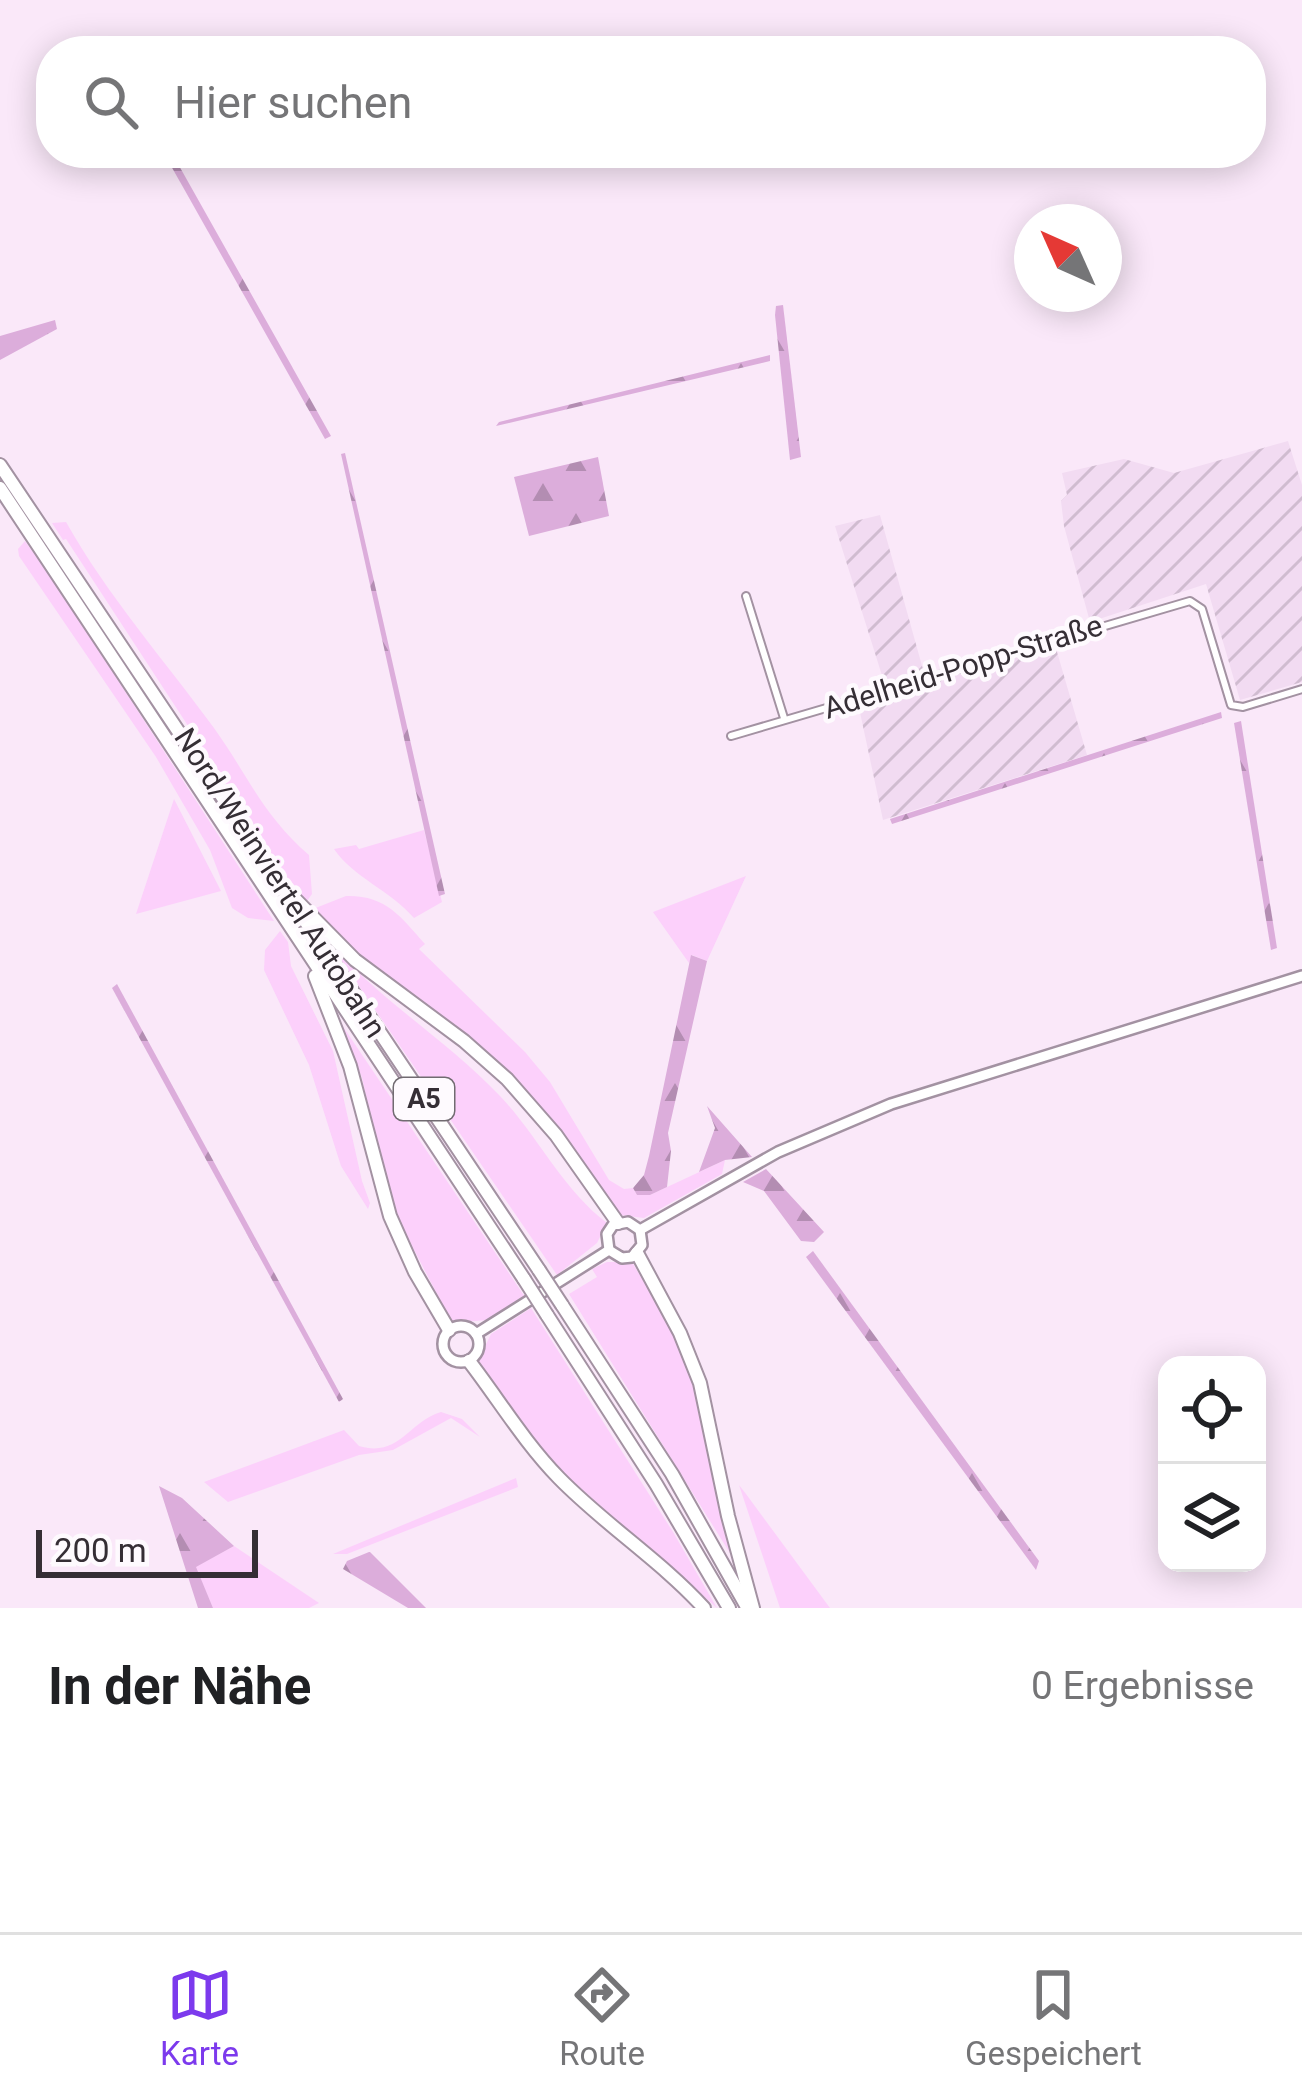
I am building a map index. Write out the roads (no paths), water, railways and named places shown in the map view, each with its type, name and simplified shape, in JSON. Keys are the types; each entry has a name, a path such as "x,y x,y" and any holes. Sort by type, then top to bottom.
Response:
{"highway":[{"name":"Nord/Weinviertel Autobahn","path":"0,465 562,1305 672,1474 750,1608"},
{"name":"Nord/Weinviertel Autobahn","path":"0,488 524,1279 656,1484 729,1608"},
{"path":"271,872 355,960 507,1079 556,1135 617,1222"},
{"path":"306,952 350,1066 390,1216 449,1330"},
{"path":"637,1253 700,1383 750,1608"},
{"path":"469,1360 516,1428 561,1480 655,1559 704,1608"}],"main road":[{"path":"640,1230 764,1160 891,1104 1302,976"},
{"path":"617,1222 628,1222 640,1230 643,1240 637,1253 622,1258 608,1250 607,1234 617,1222"},
{"path":"476,1334 608,1250"},
{"path":"462,1326 476,1334 479,1348 469,1360 458,1362 445,1354 442,1344 449,1330 462,1326"}],"street":[{"path":"746,596 785,720"},
{"name":"Adelheid-Popp-Straße","path":"730,736 1181,602 1195,602 1202,609 1233,706 1302,689"}]}
